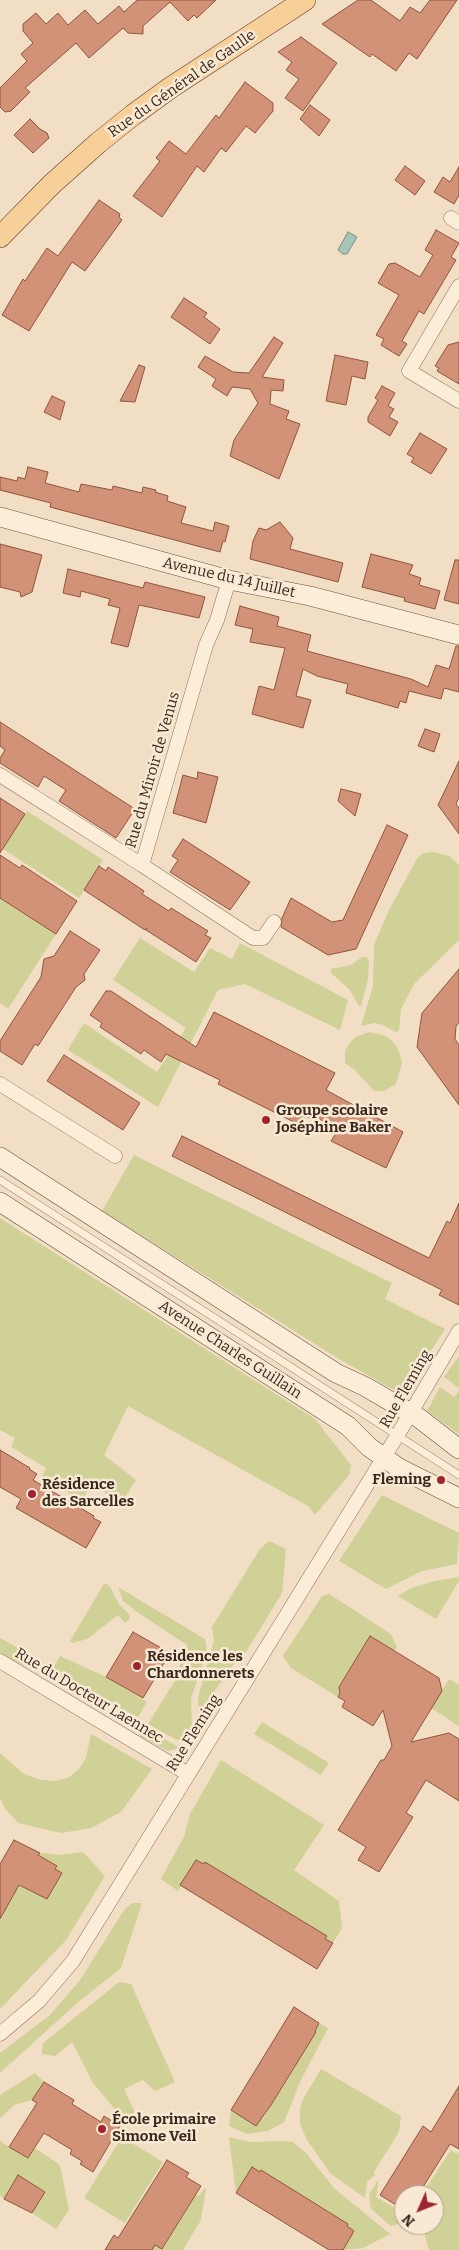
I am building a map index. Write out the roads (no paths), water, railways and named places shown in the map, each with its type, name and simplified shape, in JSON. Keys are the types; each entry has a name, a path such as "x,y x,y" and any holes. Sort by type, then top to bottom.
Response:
{"main road":[{"name":"Rue du Général de Gaulle","path":"0,237 52,184 98,143 137,112 305,0"}],"street":[{"path":"459,286 409,371 459,401"},
{"name":"Avenue du 14 Juillet","path":"0,517 229,580 310,596 459,634"},
{"name":"Rue du Miroir de Venus","path":"0,775 142,865 206,646 217,620 229,580"},
{"path":"142,865 253,938 263,938 274,922"},
{"path":"0,1084 115,1156"},
{"path":"0,1157 336,1374 366,1387 411,1413 440,1432 459,1449"},
{"name":"Avenue Charles Guillain","path":"0,1202 348,1426 384,1458 412,1475 459,1498"},
{"name":"Rue Fleming","path":"0,2034 39,2002 73,1961 398,1436 459,1331"},
{"name":"Rue du Docteur Laennec","path":"0,1662 188,1774"}],"lane":[{"path":"0,1180 459,1476"}],"place":[{"name":"Groupe scolaire Joséphine Baker","path":"266,1120"},
{"name":"Fleming","path":"441,1480"},
{"name":"Résidence des Sarcelles","path":"32,1494"},
{"name":"Résidence les Chardonnerets","path":"137,1666"},
{"name":"École primaire Simone Veil","path":"102,2129"}]}
